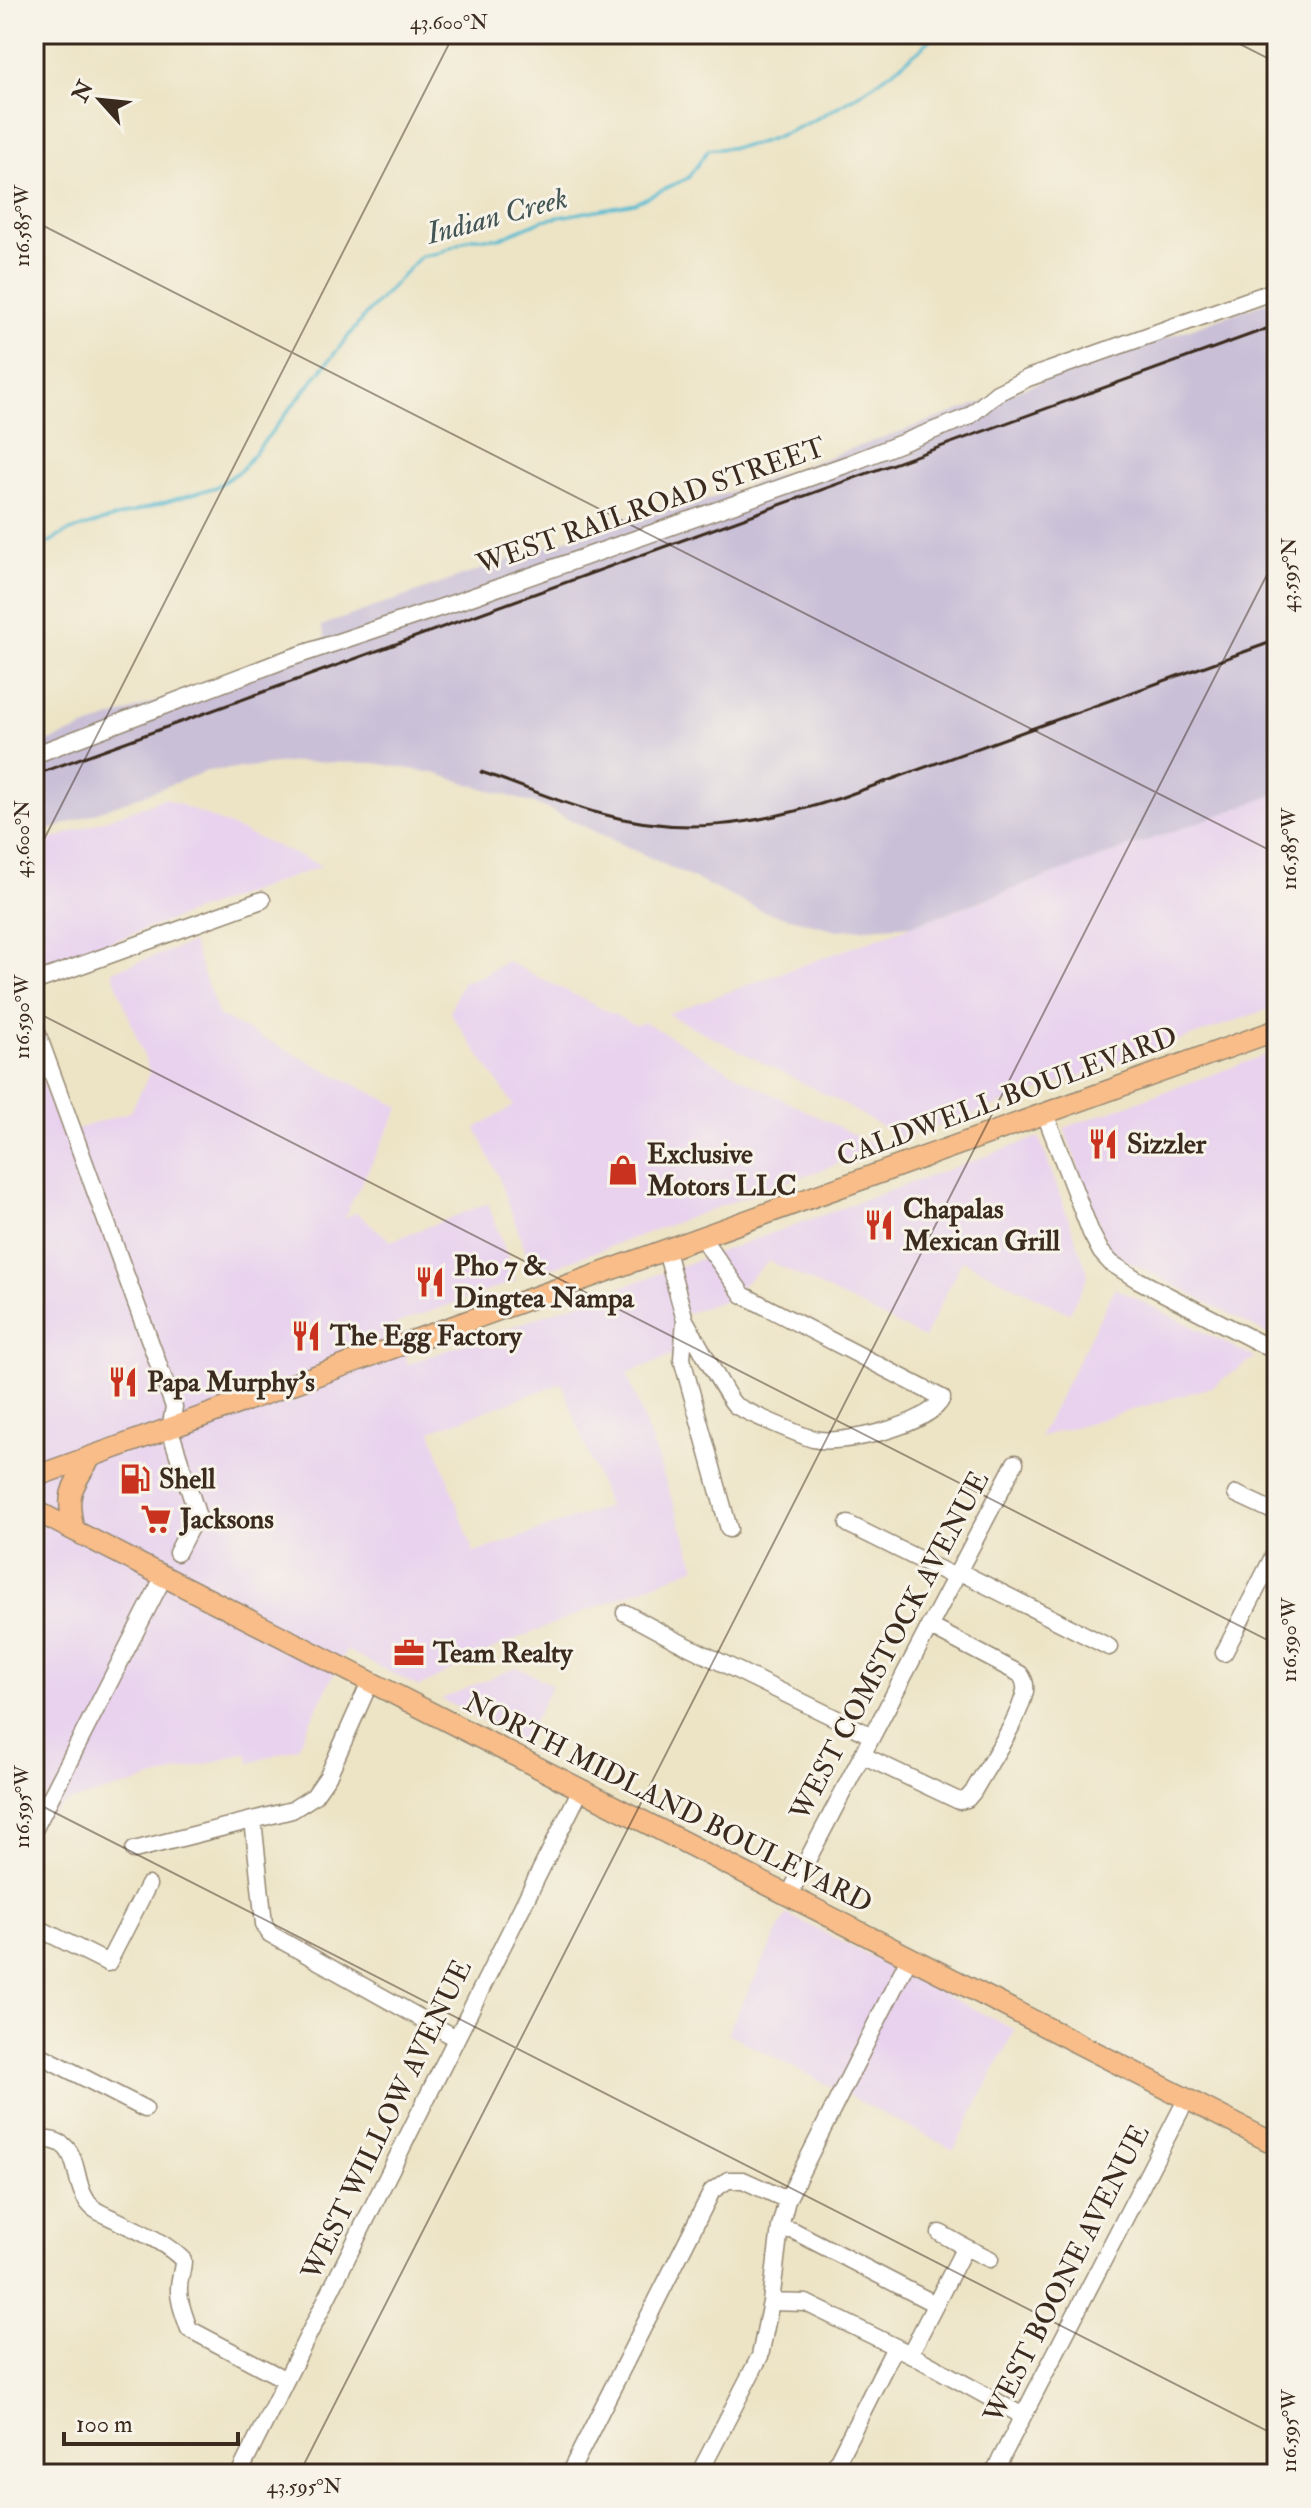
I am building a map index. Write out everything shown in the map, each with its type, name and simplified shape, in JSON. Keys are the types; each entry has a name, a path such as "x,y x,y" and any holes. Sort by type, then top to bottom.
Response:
{"main road":[{"name":"CALDWELL BOULEVARD","path":"34,1477 1277,1030"},
{"path":"74,1530 68,1500 74,1483 91,1457"},
{"name":"NORTH MIDLAND BOULEVARD","path":"34,1510 1277,2145"}],"street":[{"name":"WEST RAILROAD STREET","path":"34,755 287,659 848,464 968,417 997,393 1028,378 1277,290"},
{"path":"34,982 262,900"},
{"path":"34,1024 174,1407 170,1430 197,1514 177,1553"},
{"path":"1045,1114 1091,1233 1111,1263 1152,1288 1277,1352"},
{"path":"666,1251 685,1320 732,1403 814,1439 852,1438 915,1421 939,1407 942,1398 743,1295 702,1238"},
{"path":"685,1320 682,1359 729,1529"},
{"name":"WEST COMSTOCK AVENUE","path":"789,1895 1015,1463"},
{"path":"1236,1494 1277,1513"},
{"path":"848,1524 1109,1647"},
{"path":"1224,1653 1277,1549"},
{"path":"34,1830 164,1576"},
{"path":"625,1613 872,1736"},
{"path":"862,1755 959,1801 967,1799 1015,1716 1025,1692 1025,1682 1020,1674 929,1626"},
{"path":"134,1850 292,1810 314,1796 328,1776 370,1682"},
{"name":"WEST WILLOW AVENUE","path":"239,2474 581,1789"},
{"path":"253,1820 264,1924 270,1934 456,2038"},
{"path":"34,1926 108,1963 148,1885"},
{"path":"699,2474 760,2356 787,2200 909,1958"},
{"path":"34,2052 145,2109"},
{"name":"WEST BOONE AVENUE","path":"993,2474 1187,2098"},
{"path":"34,2140 51,2138 62,2144 79,2172 83,2194 92,2208 172,2248 183,2260 179,2295 189,2329 286,2380"},
{"path":"569,2474 712,2191 728,2180 743,2180 787,2200"},
{"path":"780,2227 794,2231 935,2304"},
{"path":"940,2233 990,2259"},
{"path":"831,2474 903,2350 935,2304 965,2247"},
{"path":"771,2302 806,2303 903,2350 1023,2416"}],"shaded area":[{"path":"1277,298 1277,794 913,925 837,930 762,911 541,806 434,773 375,763 297,762 207,771 34,836 34,747 325,638 321,626 666,504 687,507"},
{"path":"1277,794 1277,1006 903,1139 836,1100 667,1014"},
{"path":"165,798 322,866 34,969 34,846"},
{"path":"192,943 219,1016 400,1107 343,1219 356,1212 391,1241 488,1203 516,1281 395,1324 408,1364 1039,1137 1088,1273 1087,1278 1069,1313 962,1260 924,1338 769,1261 726,1300 673,1318 684,1351 627,1373 696,1567 504,1644 419,1687 346,1650 297,1748 250,1763 247,1753 65,1803 34,1826 34,1058 62,1134 130,1112 150,1073 112,971","holes":["562,1383 608,1507 474,1553 431,1431"]},
{"path":"506,961 635,1025 645,1022 754,1085 881,1148 534,1274 499,1178 476,1128 514,1106 450,1012 462,982 483,975"},
{"path":"1277,1051 1277,1339 1109,1251 1064,1128"},
{"path":"1115,1288 1255,1358 1211,1387 1039,1437"},
{"path":"517,1667 552,1685 523,1742 441,1699"},
{"path":"787,1914 1015,2030 954,2150 727,2033"}],"waterway":[{"name":"Indian Creek","path":"34,551 67,532 216,487 241,470 367,313 421,256 439,253 471,238 500,238 543,220 635,203 688,178 708,150 758,143 829,112 876,83 937,34"}],"railway":[{"path":"34,775 1277,325"},
{"path":"481,772 583,809 629,820 690,826 749,821 840,798 1277,640"}],"place":[{"name":"Sizzler","path":"1103,1144"},
{"name":"Exclusive Motors LLC","path":"623,1170"},
{"name":"Chapalas Mexican Grill","path":"879,1225"},
{"name":"Pho 7 & Dingtea Nampa","path":"430,1282"},
{"name":"The Egg Factory","path":"306,1336"},
{"name":"Papa Murphy's","path":"123,1382"},
{"name":"Shell","path":"135,1479"},
{"name":"Jacksons","path":"156,1519"},
{"name":"Team Realty","path":"409,1653"}]}
